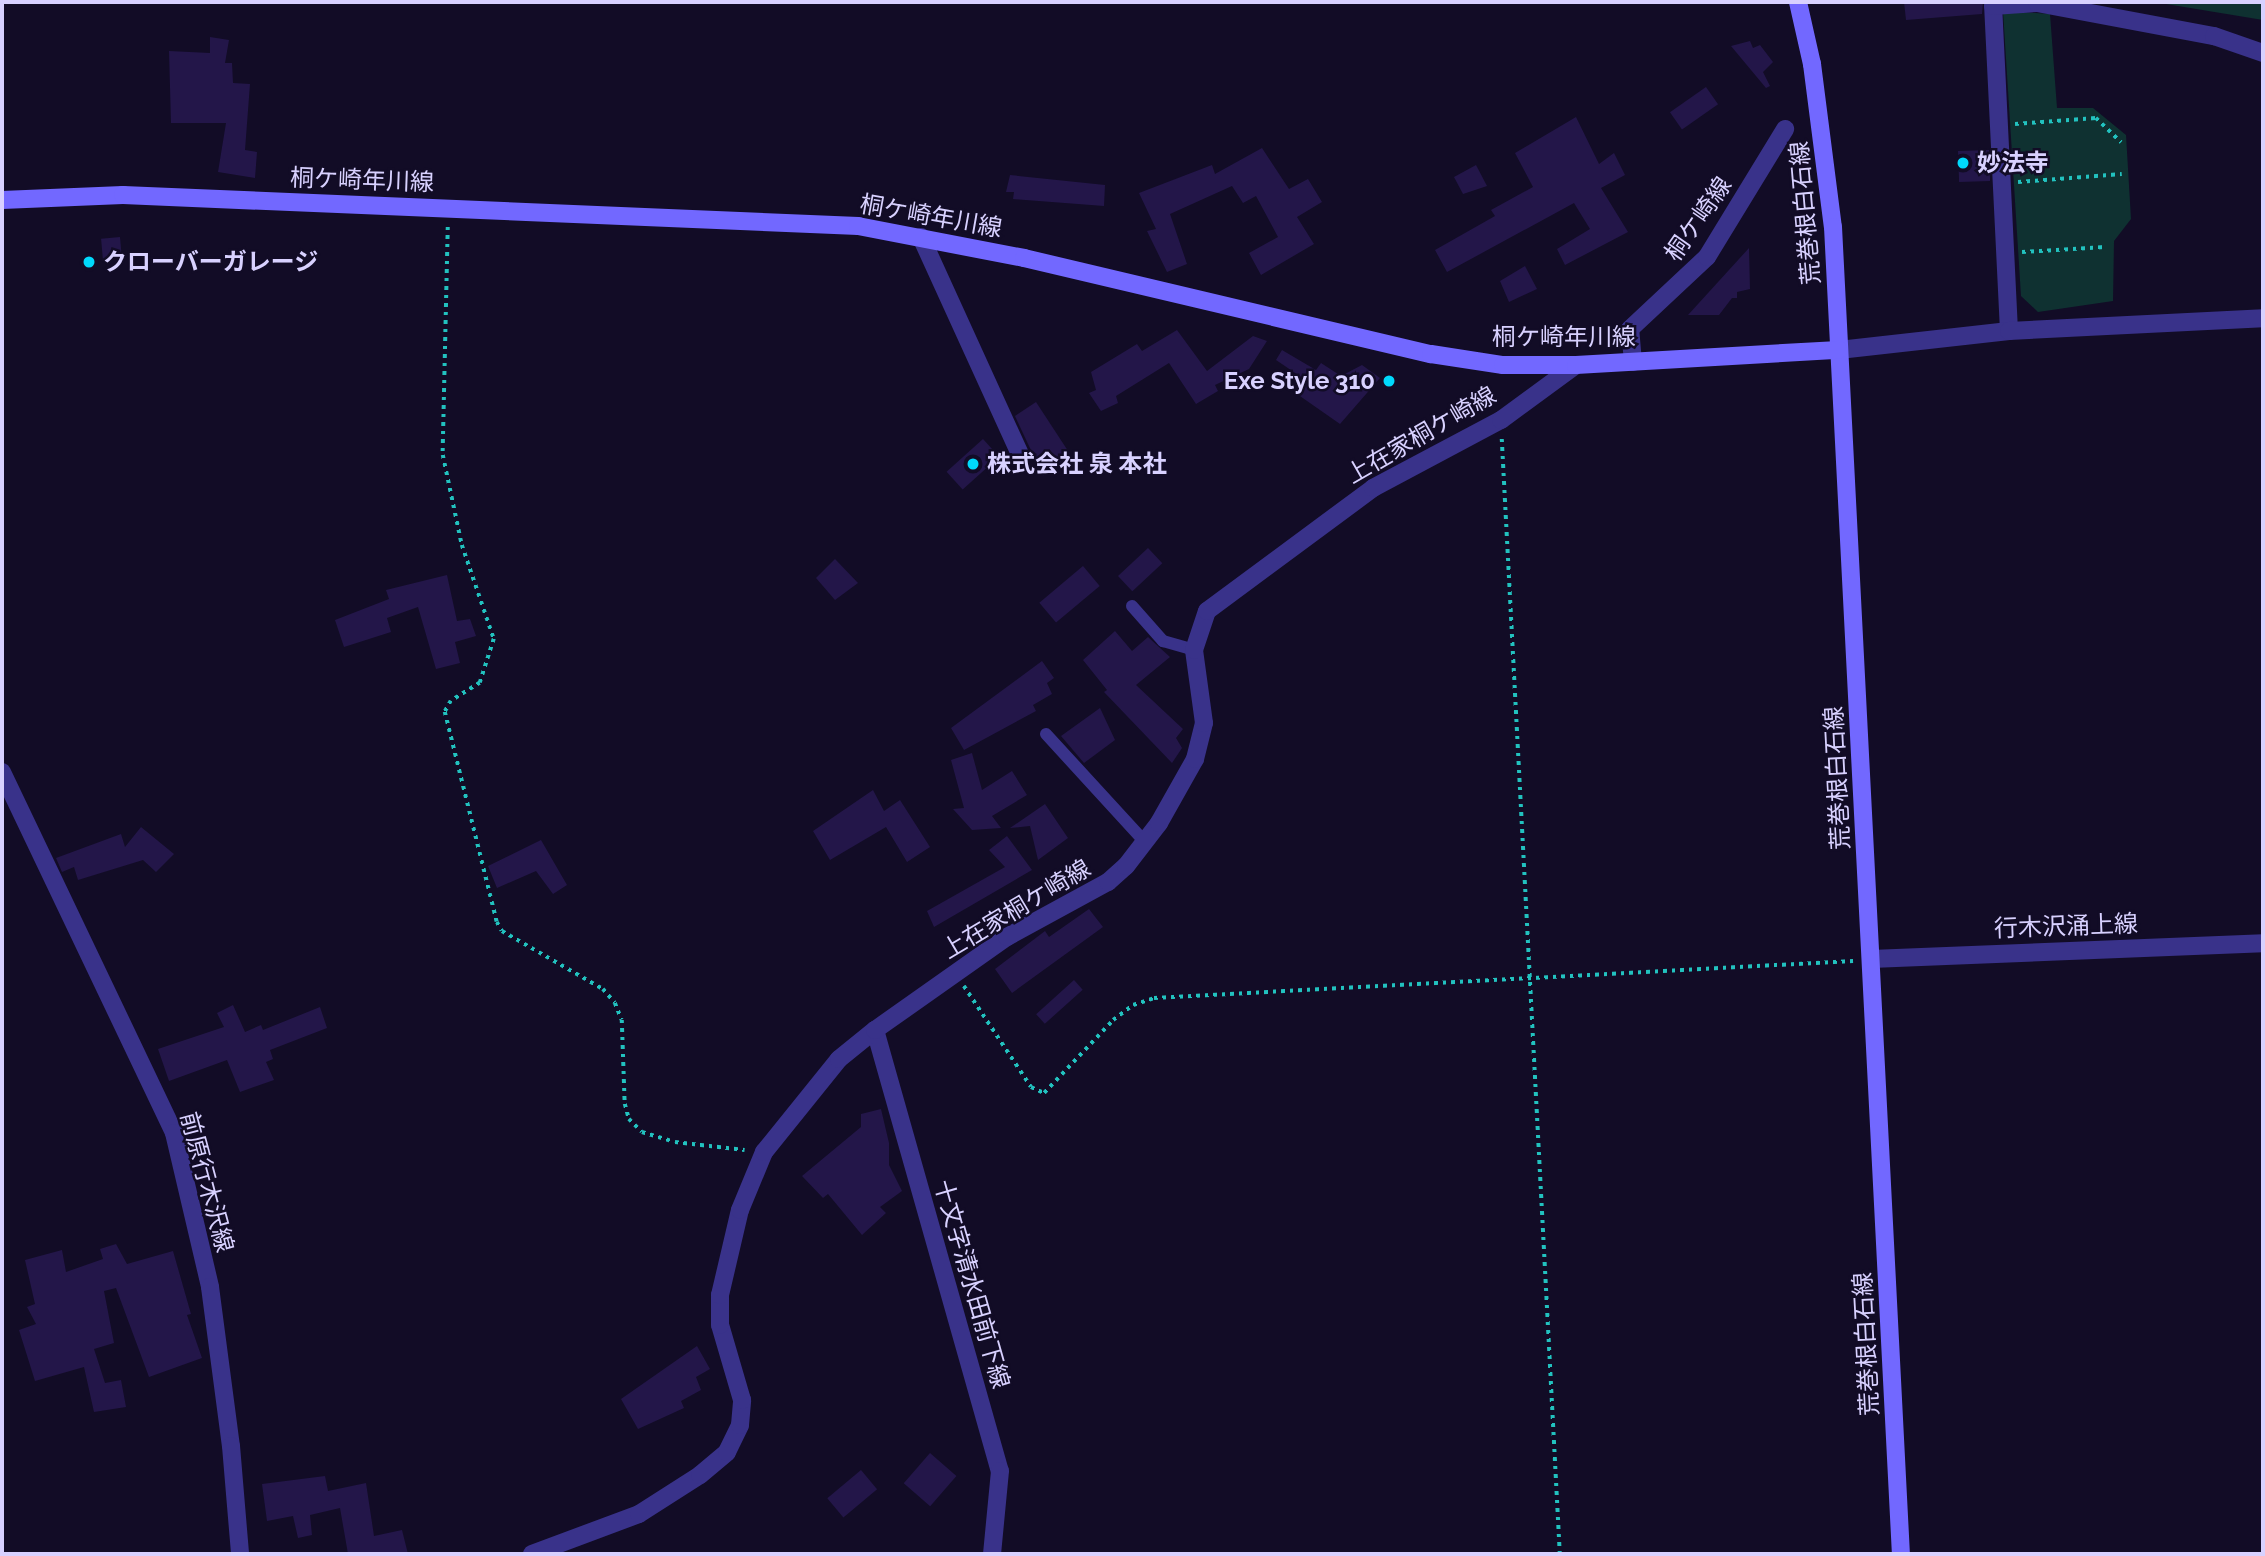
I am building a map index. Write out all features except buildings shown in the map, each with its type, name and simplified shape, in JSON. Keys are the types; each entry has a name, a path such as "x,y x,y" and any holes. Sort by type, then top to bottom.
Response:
{"street":[{"name":"荒巻根白石線","path":"1798,2 1822,126 1839,350 1901,1554"},
{"path":"2009,331 1993,6 2037,3 2214,36 2263,53"},
{"name":"桐ケ崎線","path":"1633,362 1630,329 1707,257 1785,130"},
{"name":"桐ケ崎年川線","path":"2,200 123,195 780,220 921,237 1431,354 1503,365 1576,365 1839,350"},
{"path":"921,237 1021,456"},
{"path":"1839,350 2009,331 2263,317"},
{"name":"上在家桐ケ崎線","path":"532,1554 639,1514 700,1475 727,1452 740,1425 742,1400 720,1325 720,1295 740,1210 764,1153 839,1059 875,1030 1007,937 1108,882 1145,842 1195,759 1204,723 1194,650 1207,611 1373,488 1501,420 1576,365"},
{"name":"前原行木沢線","path":"2,772 174,1133 210,1287 231,1446 240,1554"},
{"name":"行木沢涌上線","path":"1871,959 2263,943"},
{"name":"十文字清水田前下線","path":"875,1030 1000,1471 992,1554"}],"lane":[{"path":"1132,606 1163,641 1194,650"},
{"path":"1046,734 1145,842"}],"path":[{"path":"1999,125 2096,118 2121,142"},
{"path":"2002,184 2122,174"},
{"path":"448,208 443,455 461,545 494,639 480,683 450,701 445,712 497,922 502,932 603,989 615,1003 622,1020 625,1104 629,1119 642,1132 675,1142 764,1153"},
{"path":"2006,253 2105,247"},
{"path":"1501,420 1560,1554"},
{"path":"955,973 1031,1087 1044,1093 1113,1020 1133,1005 1154,998 1871,959"}],"green space":[{"path":"2154,2 2263,2 2263,20"},
{"path":"2003,11 2050,14 2057,108 2093,108 2126,135 2131,219 2114,241 2113,301 2038,312 2021,296"}],"place":[{"name":"妙法寺","path":"1963,163"},
{"name":"クローバーガレージ","path":"89,262"},
{"name":"Exe Style 310","path":"1389,381"},
{"name":"株式会社 泉 本社","path":"973,464"}]}
